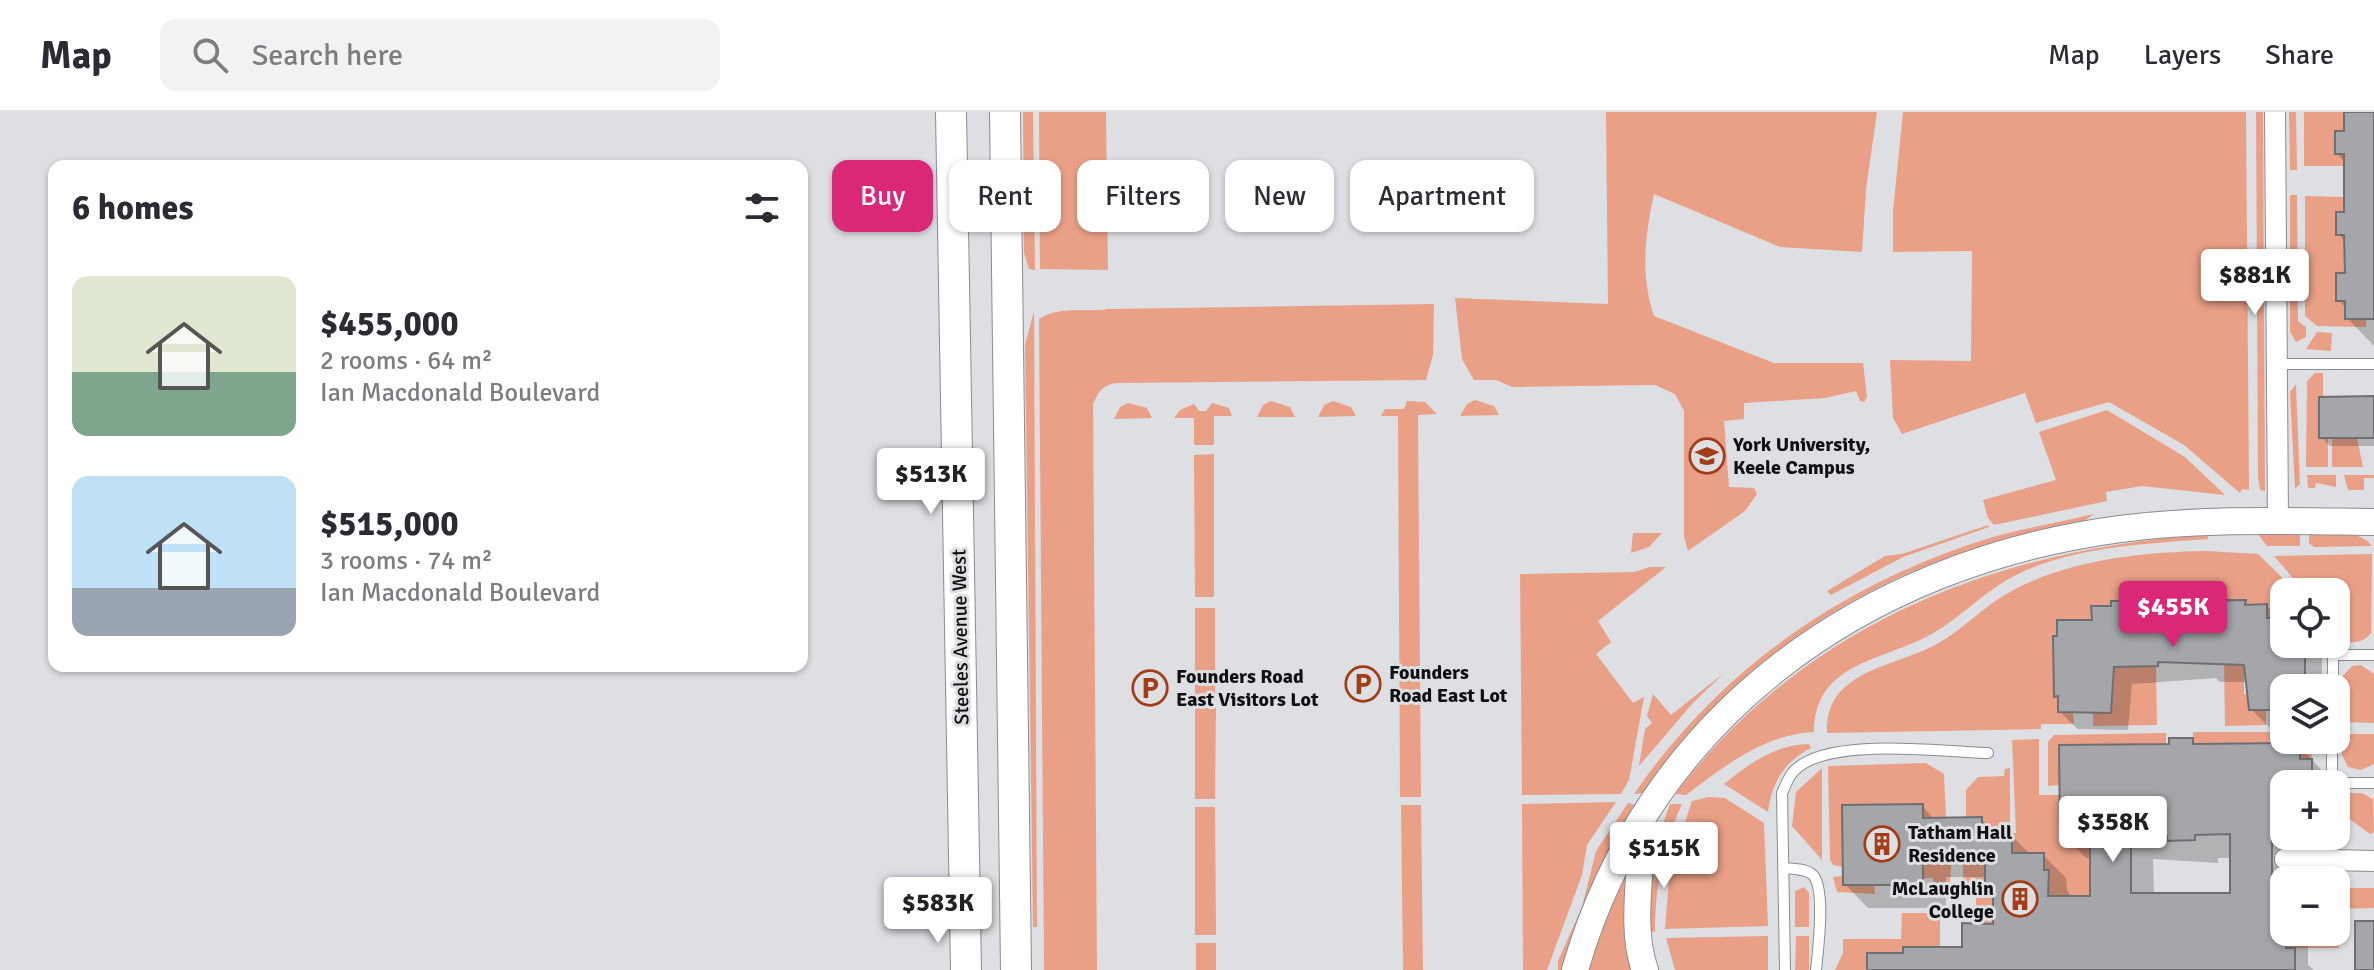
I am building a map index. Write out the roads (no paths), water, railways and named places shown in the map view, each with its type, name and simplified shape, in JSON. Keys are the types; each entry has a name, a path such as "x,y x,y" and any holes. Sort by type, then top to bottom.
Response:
{"main road":[{"name":"Steeles Avenue West","path":"951,112 966,970"},
{"path":"1005,112 1016,970"}],"street":[{"path":"2275,112 2278,521"},
{"path":"1575,970 1599,899 1652,799 1708,730 1763,676 1841,622 1891,598 2024,549 2118,529 2191,523 2374,522"},
{"path":"1641,820 1639,897 1641,958 1645,970"},
{"path":"2285,859 2374,861"}],"lane":[{"path":"2278,364 2374,364"},
{"path":"2333,674 2333,655 2374,655"},
{"path":"1785,970 1782,793 1793,772 1812,759 1844,750 1988,753"},
{"path":"2332,754 2332,783 2374,783"},
{"path":"1783,868 1804,870 1816,879 1819,895 1816,970"}],"place":[{"name":"York University, Keele Campus","path":"1707,456"},
{"name":"Founders Road East Lot","path":"1363,684"},
{"name":"Founders Road East Visitors Lot","path":"1150,688"},
{"name":"Tatham Hall Residence","path":"1882,844"},
{"name":"McLaughlin College","path":"2020,899"}]}
